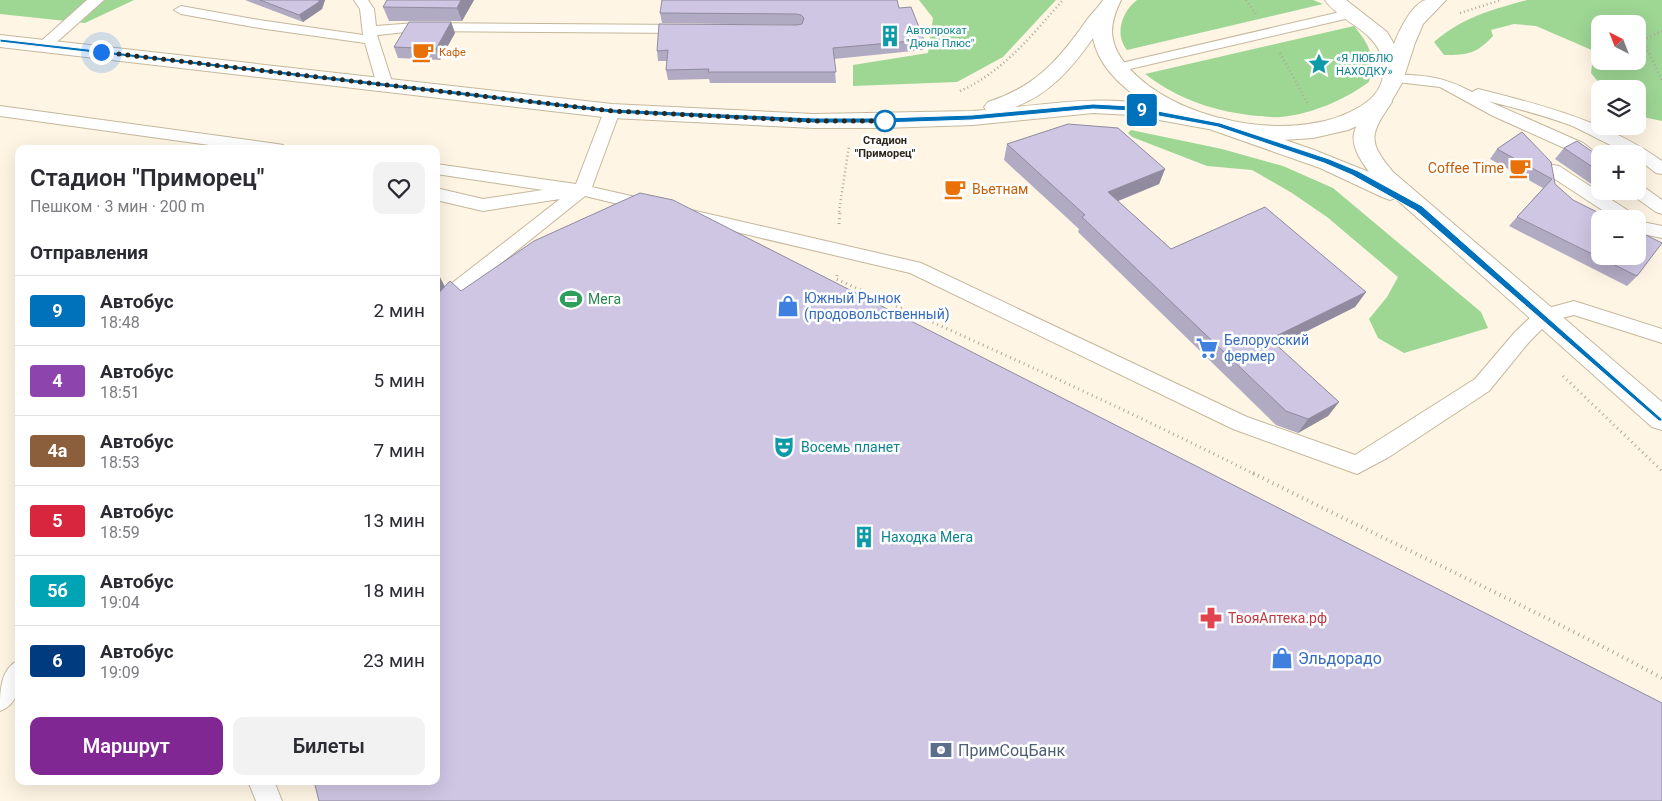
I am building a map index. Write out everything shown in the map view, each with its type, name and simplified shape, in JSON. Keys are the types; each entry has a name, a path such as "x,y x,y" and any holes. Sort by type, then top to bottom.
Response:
{"main road":[{"path":"1111,0 1101,22 1103,45 1117,68 1143,92 1177,111 1326,161 1355,173 1419,208"},
{"path":"919,119 956,116 987,110 1016,100 1038,87 1058,69 1111,0"},
{"path":"1334,0 1380,36 1392,57 1394,78"},
{"path":"1437,0 1425,10 1414,24 1406,40 1394,78 1382,102 1364,130 1362,143 1367,156 1384,177 1662,419"},
{"path":"0,41 612,111 814,121 972,118 1093,106 1132,108 1268,133 1301,132 1328,128 1352,121 1382,102"}],"lane":[{"path":"361,0 367,9 370,35 386,85"},
{"path":"44,46 88,2"},
{"path":"181,10 259,24 370,35 416,28 699,29"},
{"path":"1117,68 1353,14"},
{"path":"1394,78 1427,80 1455,89 1528,106 1585,125 1620,142 1662,169"},
{"path":"1455,89 1498,113 1566,142 1591,158"},
{"path":"0,111 248,145"},
{"path":"440,306 453,292 582,190 612,111"},
{"path":"1498,113 1526,141"},
{"path":"1560,194 1555,189 1548,164 1614,210"},
{"path":"440,170 582,190 915,268 1240,424 1356,465 1382,451 1482,385 1522,337 1544,316 1574,308 1659,336"},
{"path":"440,195 483,205 582,190"},
{"path":"1646,197 1662,208"},
{"path":"1646,228 1662,232"},
{"path":"0,699 15,678"},
{"path":"263,785 269,801"}],"path":[{"path":"956,92 988,78 1063,0"},
{"path":"1662,31 1643,40 1662,81"},
{"path":"840,145 850,146 839,214 841,250 836,279 1020,361 1168,430 1369,532 1567,627 1662,678"},
{"path":"1557,370 1662,471"}],"green space":[{"path":"0,0 134,0 85,23 0,14"},
{"path":"919,0 1056,0 1003,57 957,82 853,86 853,65 928,53 933,18"},
{"path":"1137,0 1313,0 1323,4 1127,50 1123,44 1120,30 1127,10"},
{"path":"1527,0 1662,0 1662,121 1646,118 1646,80 1597,80 1591,73 1591,70 1646,70 1646,15 1591,15 1591,50 1536,26 1514,24 1491,30 1493,36 1482,47 1466,54 1444,55 1434,42 1456,26 1489,11"},
{"path":"1354,26 1370,52 1372,65 1369,82 1349,95 1304,113 1276,117 1242,114 1213,108 1171,91 1145,74"},
{"path":"1131,130 1222,149 1283,166 1333,188 1481,312 1488,328 1404,353 1378,338 1369,319 1387,297 1398,277 1327,217 1292,193 1252,170 1207,166 1132,137 1128,133"}],"building":[{"path":"260,0 319,0 319,2 299,15"},
{"path":"387,0 461,0 457,8 383,7"},
{"path":"662,0 897,0 899,8 911,7 924,40 833,48 836,72 708,72 709,69 666,70 668,50 657,51 659,24 796,25 802,24 804,18 796,14 660,13"},
{"path":"409,22 451,22 436,49 394,47"},
{"path":"1068,124 1118,128 1165,169 1108,192 1171,249 1265,207 1366,292 1270,339 1339,402 1308,419 1286,411 1082,217 1085,215 1007,144"},
{"path":"1522,132 1551,162 1555,184 1573,200 1593,210 1591,210 1591,253 1517,217 1552,179 1497,149"},
{"path":"1577,141 1591,151 1591,166 1564,148"},
{"name":"Находка Мега","path":"640,193 673,200 1662,703 1662,801 319,801 315,785 440,785 440,292 450,281 461,291 534,241"},
{"path":"1646,235 1662,243 1646,264"},
{"path":"1615,265 1645,265 1637,276"}],"bus line":[{"name":"9","path":"0,41 612,111 814,121 883,121 972,118 1093,106 1132,108 1220,125 1326,161 1355,173 1419,208 1662,419"}],"place":[{"name":"Автопрокат \"Дюна Плюс\"","path":"890,36"},
{"name":"Кафе","path":"423,52"},
{"name":"«Я ЛЮБЛЮ НАХОДКУ»","path":"1319,64"},
{"name":"Стадион \"Приморец\"","path":"885,121"},
{"name":"Coffee Time","path":"1520,168"},
{"name":"Вьетнам","path":"955,189"},
{"name":"Мега","path":"571,299"},
{"name":"Южный Рынок (продовольственный)","path":"788,306"},
{"name":"Белорусский фермер","path":"1207,348"},
{"name":"Восемь планет","path":"784,447"},
{"name":"Находка Мега","path":"864,537"},
{"name":"ТвояАптека.рф","path":"1211,618"},
{"name":"Эльдорадо","path":"1282,658"},
{"name":"ПримСоцБанк","path":"941,750"}],"route":[{"path":"101,52 612,111 814,121 885,121"}]}
